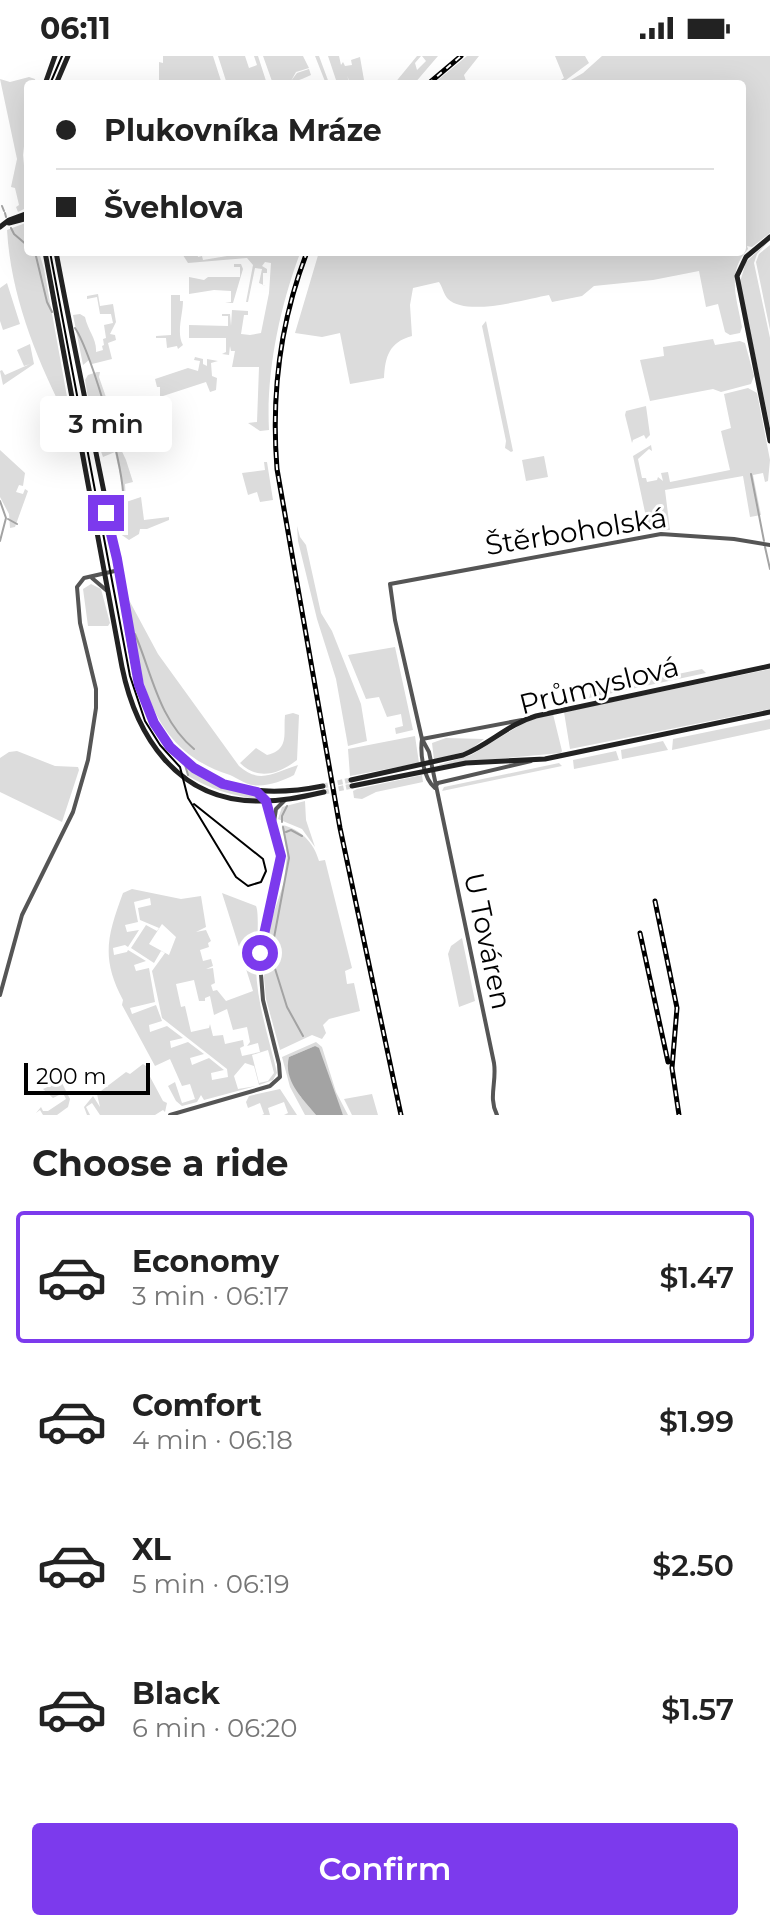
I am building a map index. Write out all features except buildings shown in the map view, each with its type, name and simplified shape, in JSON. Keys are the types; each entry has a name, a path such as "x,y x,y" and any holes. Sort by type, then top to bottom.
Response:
{"main road":[{"path":"46,80 55,56"},
{"path":"58,80 68,56"},
{"path":"2,226 24,217"},
{"path":"770,237 743,260 737,276 770,441"},
{"path":"46,256 127,688 137,720 155,748 180,774 228,797 266,801 324,789 274,793 229,786 199,772 177,754 158,731 139,685 57,256"},
{"name":"Průmyslová","path":"770,666 525,719 475,751 351,783 466,763 533,760 770,712"}],"street":[{"name":"Štěrboholská","path":"389,585 661,534 721,537 770,545"},
{"path":"0,995 22,915 73,812 88,760 96,689 80,623 77,587 81,579 119,570"},
{"path":"90,576 103,586 110,599"},
{"name":"U Továren","path":"389,585 422,739 428,782 435,788"},
{"path":"422,739 525,719"},
{"name":"U Továren","path":"422,739 429,752 495,1067 496,1080 491,1093 497,1115"},
{"path":"435,788 438,783 533,760"},
{"path":"170,1115 270,1086 280,1077 260,977 262,937 281,861 266,801 257,792"},
{"path":"266,801 274,793"},
{"path":"273,824 276,809 286,799"}],"shaded area":[{"path":"163,56 213,56 221,80 159,80 159,62 163,63"},
{"path":"218,56 245,56 249,68 257,65 254,56 258,56 266,80 226,80"},
{"path":"263,56 303,56 309,68 296,72 292,80 272,80"},
{"path":"315,56 319,56 328,80 324,80"},
{"path":"328,56 339,56 341,65 343,62 345,66 352,65 351,60 360,57 364,80 349,80 347,76 348,80 336,80"},
{"path":"417,56 421,56 415,63 417,70 426,61 422,56 438,56 417,80 397,80"},
{"path":"467,56 479,56 464,75 466,80 438,80"},
{"path":"555,56 585,56 589,63 566,80 561,80 564,78"},
{"path":"602,56 770,56 770,233 752,247 747,246 746,252 746,80 571,80"},
{"path":"309,69 311,75 292,80 297,73"},
{"path":"29,77 35,80 24,80 24,209 18,212 15,188 11,187 17,159 0,79 10,82"},
{"path":"24,224 24,256 40,256 73,430 29,333 14,282 7,230"},
{"path":"770,240 757,254 754,263 770,338 770,427 740,282 746,262"},
{"path":"770,245 770,330 756,262 759,254"},
{"path":"184,256 202,256 203,260 227,256 299,256 275,342 269,430 260,431 248,423 257,422 259,367 232,367 235,351 231,351 230,346 229,355 222,354 226,352 226,338 189,338 189,325 228,326 228,316 222,314 230,314 231,326 232,310 248,311 248,315 244,315 241,334 261,333 271,263 265,262 262,266 267,269 267,273 263,273 263,285 259,283 262,269 255,268 246,302 253,265 247,258 188,263"},
{"path":"318,256 743,256 735,276 742,327 740,333 730,335 725,332 718,304 706,307 699,271 653,280 594,286 582,296 552,302 549,295 482,307 469,307 448,299 439,282 413,288 410,305 412,336 393,346 384,378 350,384 340,333 322,337 295,333"},
{"path":"234,264 241,264 243,269 233,303 225,303 231,302 231,291 189,294 189,277 204,280 208,277 240,277 240,267 234,267"},
{"path":"7,283 20,324 3,330 0,288"},
{"path":"98,294 100,306 113,304 116,322 110,334 115,335 116,340 108,343 112,359 92,364 89,360 83,365 73,315 85,317 96,352 103,350 103,339 106,338 104,325 113,323 111,314 100,314 97,297 87,299 87,296"},
{"path":"171,295 180,295 180,301 183,301 180,329 183,345 178,349 177,346 167,348 166,338 156,338 171,335"},
{"path":"486,321 511,452 505,448 482,326"},
{"path":"713,339 715,345 745,343 754,376 751,384 721,392 713,389 650,401 640,360 664,356 663,347"},
{"path":"30,344 34,364 3,385 0,371 5,375 30,364 24,366 17,350"},
{"path":"195,357 203,359 203,364 207,366 207,359 218,361 211,363 212,376 217,378 216,390 210,392 206,382 160,397 160,387 157,387 155,379 188,368 198,371 200,361 194,360"},
{"path":"100,372 107,400 114,398 121,420 113,423 111,428 133,482 125,484 126,502 141,497 144,520 169,517 169,520 140,529 139,534 129,540 116,531 110,508 113,511 118,506 122,492 115,452 103,457 94,432 85,380 88,375"},
{"path":"748,388 757,393 770,460 768,481 765,482 763,473 753,475 761,515 750,517 743,476 665,490 670,530 649,531 633,456 651,445 652,451 649,449 638,459 642,478 646,478 647,482 658,477 663,481 661,473 668,472 670,482 730,470 721,431 731,428 724,394"},
{"path":"646,406 650,435 646,439 644,435 632,443 626,411"},
{"path":"0,450 25,473 23,486 19,485 16,492 23,494 25,489 28,491 15,527 10,528 9,514 0,497"},
{"path":"544,456 548,477 526,481 522,460"},
{"path":"264,462 267,462 273,500 260,502 257,492 248,495 242,473 265,470"},
{"path":"297,526 306,545 321,613 332,631 361,704 367,741 348,746 336,679 317,619"},
{"path":"91,584 101,589 110,623 108,626 88,626 83,589"},
{"path":"129,600 158,654 239,766 261,776 298,765 294,775 269,784 250,784 203,763 181,748 152,706 137,655"},
{"path":"395,647 413,730 396,734 395,728 403,726 401,714 387,717 379,697 366,699 348,655"},
{"path":"702,669 706,673 589,698 591,692"},
{"path":"770,669 770,709 570,749 564,712"},
{"path":"553,714 561,753 435,766 471,755 527,721"},
{"path":"285,715 299,715 297,760 268,774 254,772 240,763 256,748 267,755 279,749 284,740"},
{"path":"770,719 770,729 672,750 673,739"},
{"path":"415,736 419,763 350,776 348,749"},
{"path":"446,738 484,739 470,750 434,760 432,743"},
{"path":"663,741 668,750 622,759 621,750"},
{"path":"17,751 55,766 78,767 62,822 0,792 0,758"},
{"path":"616,751 619,760 574,769 573,760"},
{"path":"559,763 562,766 442,791 444,787"},
{"path":"185,765 219,784 256,794 256,799 204,785 188,776"},
{"path":"422,775 423,782 376,792 362,799 354,798 353,791 357,789"},
{"path":"305,801 306,820 315,847 302,829 278,819 282,807"},
{"path":"282,825 301,833 314,848 319,861 325,860 352,968 345,971 347,984 354,983 360,1011 329,1019 323,1025 326,1033 322,1039 312,1035 280,1050 266,999 264,978 266,936 284,882 287,854"},
{"path":"132,889 181,899 201,896 206,927 196,932 206,930 211,941 209,947 200,950 203,961 211,959 213,966 206,969 213,968 213,991 217,990 226,1001 253,991 222,893 256,906 257,981 277,1073 273,1080 259,1085 254,1066 245,1063 234,1076 238,1089 256,1086 204,1100 201,1095 197,1102 182,1106 176,1101 168,1086 175,1082 182,1103 195,1099 190,1084 182,1086 170,1059 155,1066 122,1005 123,1000 111,972 110,935 123,893","holes":["150,898 151,905 138,908 140,920 159,928 157,931 146,925 131,948 154,963 161,951 165,953 152,971 162,1018 227,1069 228,1077 212,1080 211,1073 224,1070 209,1058 192,1065 190,1058 204,1054 188,1042 171,1048 170,1041 183,1038 167,1026 150,1032 149,1025 162,1021 156,1005 132,1014 130,1008 155,1002 149,968 136,971 134,965 146,961 128,950 114,955 113,948 128,947 139,930 127,932 125,925 138,922 134,902","162,924 176,937 169,955 149,944","194,980 199,1001 205,1001 210,996 214,1015 227,1009 233,1030 247,1027 250,1042 247,1046 258,1043 260,1052 242,1056 240,1048 244,1046 243,1040 225,1044 223,1035 213,1036 210,1024 209,1028 191,1032 176,984","268,1050 274,1073 268,1081 259,1083 252,1055"]},
{"path":"462,938 475,1001 459,1007 448,954 451,946"},
{"path":"316,1042 322,1047 336,1092 348,1115 343,1115 315,1046 289,1057 300,1096 316,1115 305,1115 290,1087 282,1057"},
{"path":"315,1046 319,1048 343,1115 316,1115 291,1081 289,1057"},
{"path":"143,1064 149,1068 148,1073 167,1103 165,1112 163,1110 155,1115 100,1115 92,1103 86,1107 90,1115 87,1115 84,1107 93,1096 100,1107 97,1094 126,1072 130,1074"},
{"path":"61,1081 70,1099 68,1107 57,1115 43,1115 40,1110 36,1113 41,1107 43,1111 48,1111 66,1099 63,1093 53,1098 43,1089"},
{"path":"280,1089 297,1115 284,1115 288,1113 284,1102 268,1108 270,1115 262,1115 260,1103 248,1108 246,1102 249,1096"},
{"path":"372,1094 378,1115 352,1115 344,1099"}],"waterway":[{"path":"2,206 4,211"},
{"path":"5,213 6,217"},
{"path":"11,228 24,243"},
{"path":"36,256 52,312"},
{"path":"75,328 99,387 120,468 123,504 114,520"},
{"path":"751,474 764,541"},
{"path":"0,501 6,518 0,541"},
{"path":"8,519 17,524"},
{"path":"765,547 770,569"},
{"path":"135,634 164,710 194,749"},
{"path":"185,765 188,775"},
{"path":"282,822 287,806"},
{"path":"273,943 289,858 283,827"},
{"path":"286,832 291,830 302,836"},
{"path":"267,943 287,1007 303,1036"}],"tunnel":[{"path":"323,786 351,780"},
{"path":"324,792 352,786"}],"tram line":[{"path":"52,80 62,56"},
{"path":"51,256 130,676 145,721 160,745 180,767 188,798 236,877 248,886 261,882 266,871 263,859 194,804"}],"railway":[{"path":"433,80 461,56"},
{"path":"306,256 290,305 280,359 275,413 277,469 340,828 401,1115"},
{"path":"655,901 677,1008 672,1068 679,1115"},
{"path":"640,933 668,1062"}],"route":[{"path":"106,513 113,536 139,685 154,723 170,747 194,768 223,784 257,792 266,801 281,856 260,953"}]}
